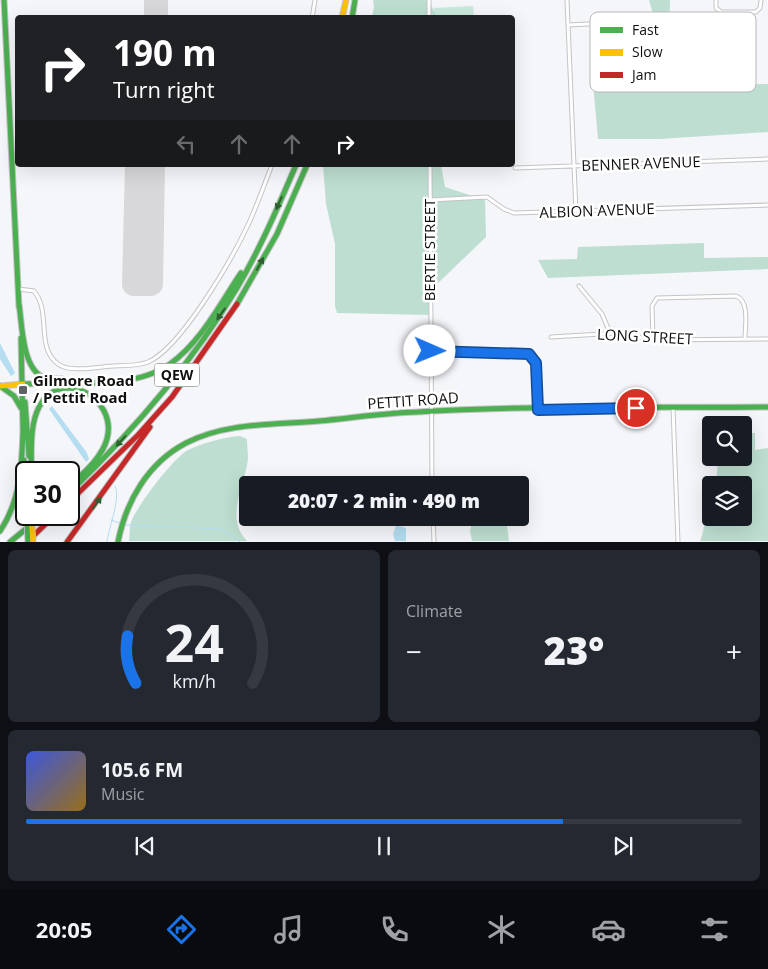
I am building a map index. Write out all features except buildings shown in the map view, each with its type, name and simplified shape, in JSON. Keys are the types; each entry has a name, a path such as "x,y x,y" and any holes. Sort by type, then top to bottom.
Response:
{"main road":[{"path":"4,0 23,384 29,461"},
{"path":"343,15 346,0"},
{"path":"352,15 355,0"},
{"name":"QEW","path":"80,481 116,447 180,370 228,304 262,241 295,167"},
{"name":"QEW","path":"80,491 147,426 175,392 222,328 254,276 282,223 306,167"},
{"path":"0,386 143,376 159,371 174,361 204,326 262,241"},
{"path":"19,304 28,360 35,372 42,377 82,381"},
{"path":"23,384 22,413 24,461"},
{"path":"0,386 14,396 22,413"},
{"path":"31,461 32,432 40,404 52,393 60,389 78,388 99,400 106,410 110,424 108,437 98,454 80,474"},
{"path":"67,542 175,392"},
{"name":"PETTIT ROAD","path":"118,542 124,514 137,488 154,468 173,451 188,443 206,435 239,428 430,411 768,407"},
{"path":"0,531 7,522 17,496 23,428"},
{"path":"28,526 29,541"},
{"path":"10,542 29,526"},
{"path":"29,541 31,526"},
{"path":"29,541 44,526"}],"street":[{"path":"313,15 316,0"},
{"path":"429,0 429,15"},
{"path":"567,0 576,212"},
{"path":"716,0 717,10 721,12 756,12 760,8 761,0"},
{"path":"568,25 590,24"},
{"name":"BENNER AVENUE","path":"515,168 768,159"},
{"path":"19,290 34,291 42,301 45,344 49,353 58,364 78,369 147,363 174,344 197,312 248,226 271,167"},
{"name":"BERTIE STREET","path":"430,167 432,476"},
{"name":"ALBION AVENUE","path":"430,200 488,198 504,209 514,213 768,206"},
{"path":"579,286 602,314 610,333"},
{"path":"653,340 652,306 657,298 736,296 741,298 745,305 745,339"},
{"name":"LONG STREET","path":"551,337 610,333 653,340 768,339"},
{"path":"430,351 529,354 536,363 538,410"},
{"path":"673,408 678,542"},
{"path":"433,526 434,542"}],"green space":[{"path":"373,0 428,0 436,15 373,15"},
{"path":"649,0 670,0 670,12 652,12"},
{"path":"473,6 474,15 434,15 434,8"},
{"path":"756,84 768,84 768,132 659,139 598,139 594,92 756,92"},
{"path":"323,167 441,167 445,187 485,200 486,237 436,285 431,296 431,315 337,313 335,306 335,244 326,204"},
{"path":"704,243 704,258 768,257 768,269 548,278 538,260 577,259 578,247"},
{"path":"752,433 755,433 755,450 768,448 768,541 700,541 704,526 752,526 752,476 717,476 717,466 752,466"},
{"path":"240,436 247,439 248,459 244,476 239,476 239,497 236,512 240,532 247,541 129,541 131,522 140,505 174,462 188,450"},
{"path":"471,526 507,526 509,541 472,541"}],"water":[{"path":"0,343 15,373 11,376 0,359"},
{"path":"52,406 87,453 89,459 86,462 49,409"},
{"path":"396,526 406,528 406,541 395,541 393,534"}],"waterway":[{"path":"107,542 116,505 115,486"},
{"path":"111,520 119,523"},
{"path":"124,525 220,529 231,534 240,542"}],"runway":[{"path":"156,0 156,15"},
{"path":"137,167 134,284 151,284 153,167"}],"traffic: fast":[{"path":"4,0 19,307"},
{"path":"352,15 355,0"},
{"path":"80,482 116,446 160,396 200,344 237,288 268,228 295,167"},
{"path":"237,304 277,234 306,167"},
{"path":"23,384 99,383 137,378 155,372 170,364 181,355 201,334 241,273"},
{"path":"19,304 24,345 31,365 43,377 63,379"},
{"path":"21,338 23,432"},
{"path":"0,386 14,396 21,408"},
{"path":"31,461 32,431 39,407 48,395 60,389 73,388 85,392 96,400 104,411 108,424 105,446 92,464 80,476"},
{"path":"25,402 29,456"},
{"path":"118,542 133,498 150,472 172,451 202,436 218,431 251,426 392,413 549,408 768,407"},
{"path":"0,531 12,507 19,482 23,428"},
{"path":"27,526 28,542"},
{"path":"10,542 30,526"}],"traffic: slow":[{"path":"343,15 346,0"},
{"path":"1,386 23,384"},
{"path":"32,526 33,542"}],"traffic: jam":[{"path":"80,491 138,435 172,397 237,304"},
{"path":"67,542 150,427"},
{"path":"30,539 44,526"}],"place":[{"name":"Gilmore Road / Pettit Road","path":"23,390"}],"route":[{"path":"430,351 529,354 536,363 538,410 636,408"}]}
